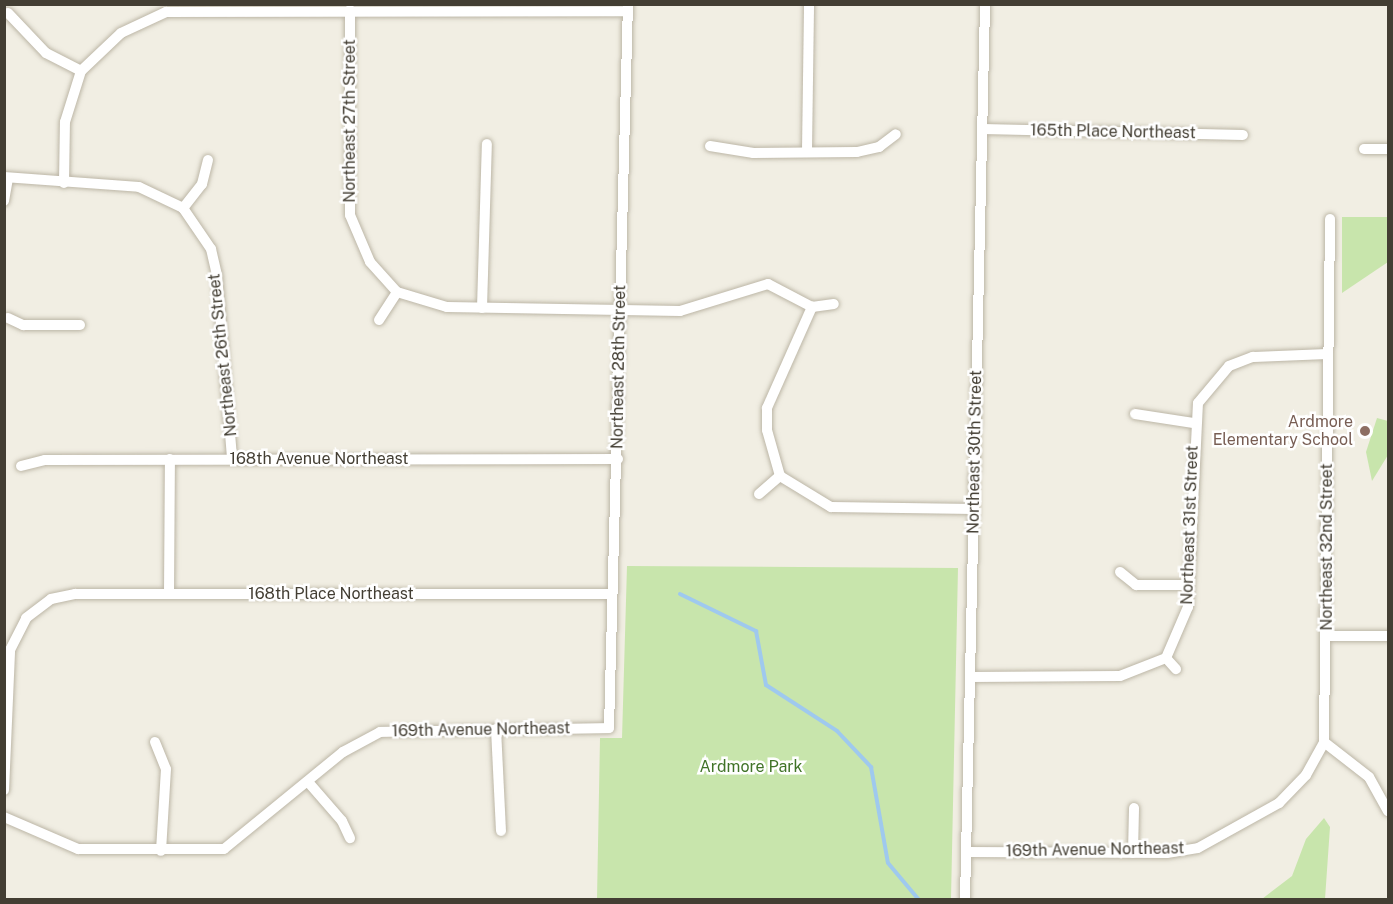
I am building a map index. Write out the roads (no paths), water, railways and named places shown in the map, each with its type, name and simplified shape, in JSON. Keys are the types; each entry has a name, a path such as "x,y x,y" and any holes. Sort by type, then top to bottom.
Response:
{"street":[{"path":"807,152 809,4"},
{"name":"Northeast 30th Street","path":"965,900 985,4"},
{"path":"64,183 65,122 81,71 121,33 166,12 628,8"},
{"name":"Northeast 28th Street","path":"609,728 610,594 617,565 620,312 628,8"},
{"name":"Northeast 27th Street","path":"350,10 350,215 370,262 397,292"},
{"path":"8,13 46,53 81,71"},
{"name":"165th Place Northeast","path":"982,129 1243,135"},
{"path":"710,146 753,153 857,152 879,147 896,134"},
{"path":"482,308 487,144"},
{"path":"1364,149 1389,149"},
{"path":"4,201 6,178 139,187 183,208 202,184 208,160"},
{"name":"Northeast 26th Street","path":"183,208 211,249 217,275 232,459"},
{"name":"Northeast 32nd Street","path":"1324,742 1330,219"},
{"path":"380,320 397,292 423,303 482,308 620,312 705,308 768,285 812,307 834,304"},
{"path":"812,307 767,408 767,430 780,476 831,507 974,509"},
{"path":"6,316 23,325 80,325"},
{"path":"1135,414 1193,423 1211,382 1229,366 1253,357 1328,354"},
{"name":"Northeast 31st Street","path":"1166,658 1183,628 1190,585 1193,423"},
{"path":"170,459 170,593"},
{"name":"168th Avenue Northeast","path":"21,466 45,460 618,459"},
{"path":"759,494 780,476"},
{"path":"1120,572 1136,585 1190,585"},
{"name":"168th Place Northeast","path":"4,790 10,650 26,618 51,599 170,593 610,594"},
{"path":"1327,636 1389,636"},
{"path":"970,677 1120,676 1166,658 1176,669"},
{"name":"169th Avenue Northeast","path":"4,817 78,849 207,850 237,843 343,753 380,732 609,728"},
{"path":"496,729 501,831"},
{"path":"155,742 166,769 161,851"},
{"path":"1324,742 1346,754 1385,791 1389,811"},
{"name":"169th Avenue Northeast","path":"966,852 1167,853 1217,841 1279,803 1306,776 1324,742"},
{"path":"309,783 342,821 350,838"},
{"path":"1132,853 1134,808"}],"waterway":[{"path":"680,594 756,631 766,685 837,731 871,767 888,863 919,900"}],"place":[{"name":"Ardmore Elementary School","path":"1365,431"}],"park label":[{"name":"Ardmore Park","path":"751,767"}]}
